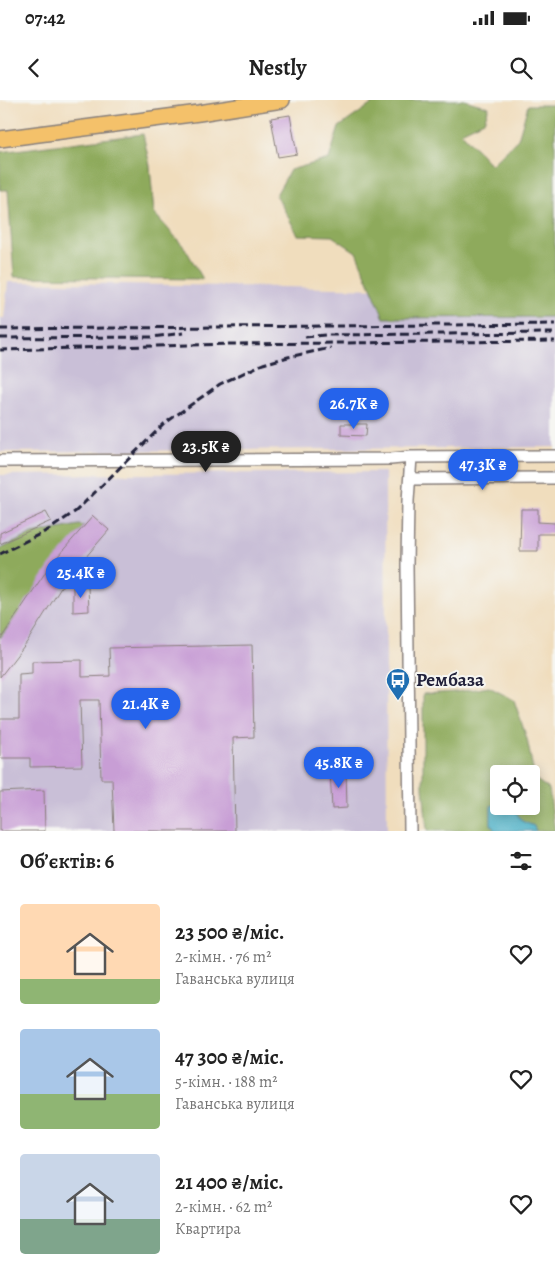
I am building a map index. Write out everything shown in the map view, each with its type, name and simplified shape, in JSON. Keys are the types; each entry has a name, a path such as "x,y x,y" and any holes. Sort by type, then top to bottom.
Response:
{"main road":[{"path":"0,139 199,113 282,100"}],"street":[{"path":"0,461 391,459 411,457 555,456"},
{"path":"410,831 407,565 411,457"},
{"path":"410,478 555,478"}],"shaded area":[{"path":"8,282 555,292 555,447 0,452 0,318 4,318"},
{"path":"385,472 387,831 0,831 0,475"}],"green space":[{"path":"464,100 489,107 484,121 461,132 491,165 518,139 528,105 555,105 555,317 384,318 356,252 332,236 298,235 276,195 290,170 329,159 339,127 376,101"},
{"path":"143,134 150,166 154,213 185,248 203,279 14,277 8,190 0,190 0,152"},
{"path":"79,525 84,526 0,638 0,549 33,534"},
{"path":"489,687 514,700 527,739 532,765 490,765 490,815 491,824 495,831 427,831 423,787 423,694"},
{"path":"540,783 549,789 555,831 536,831 534,826 522,821 518,815 540,815"}],"water":[{"path":"491,815 518,815 522,821 534,826 536,831 495,831 491,824"}],"building":[{"path":"290,115 297,154 278,157 271,118"},
{"path":"341,424 367,424 366,436 341,435"},
{"path":"521,509 538,509 538,522 555,523 555,534 538,534 538,551 520,551"},
{"path":"46,512 51,521 0,544 0,533"},
{"path":"93,516 109,530 72,573 72,570 27,642 0,677 0,640 51,564"},
{"path":"88,586 89,611 73,612 73,587"},
{"path":"252,645 254,737 233,738 235,831 114,831 112,779 101,779 99,700 80,700 82,766 30,767 30,758 0,758 0,719 19,719 19,674 32,673 32,661 82,660 82,677 110,676 109,648"},
{"path":"346,769 347,808 332,809 330,770"},
{"path":"44,790 45,831 0,831 0,792"}],"railway":[{"path":"0,329 555,324"},
{"path":"0,338 152,337 183,333"},
{"path":"305,337 325,335 555,333"},
{"path":"0,350 231,344 555,341"},
{"path":"0,554 50,529 76,511 164,424 220,384 263,364 331,348"}],"place":[{"name":"Рембаза","path":"398,701"}]}
